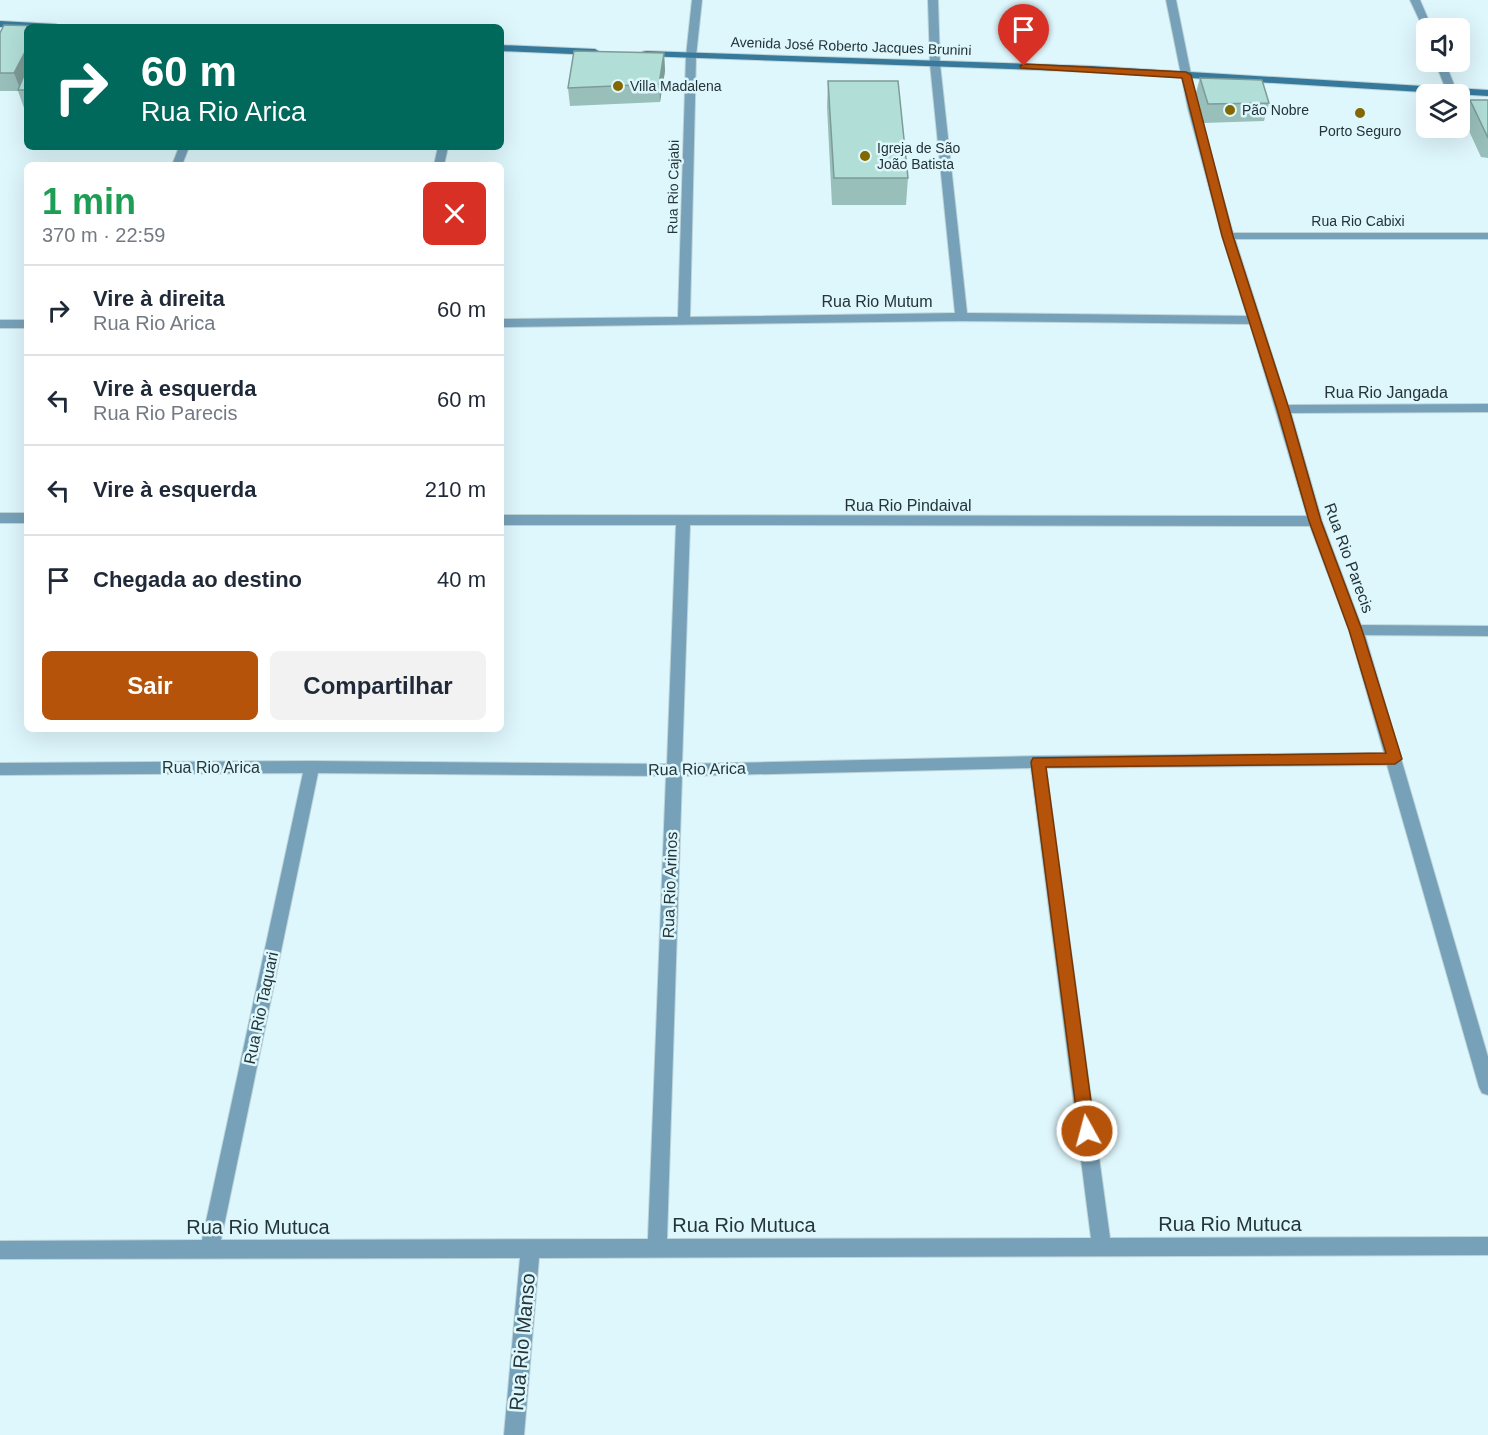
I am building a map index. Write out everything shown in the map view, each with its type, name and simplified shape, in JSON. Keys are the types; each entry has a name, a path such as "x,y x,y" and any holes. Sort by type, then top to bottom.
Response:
{"main road":[{"path":"1,26 24,26"},
{"path":"504,48 608,52"},
{"name":"Avenida José Roberto Jacques Brunini","path":"632,53 1092,69 1416,90"},
{"name":"Avenida José Roberto Jacques Brunini","path":"1470,92 1488,93"}],"street":[{"name":"Rua Rio Cajabi","path":"684,319 691,56 697,0"},
{"path":"933,0 935,64 961,317"},
{"name":"Rua Rio Parecis","path":"1171,0 1186,75 1228,236 1283,409 1315,521 1356,630 1488,1088"},
{"path":"1415,0 1423,18"},
{"name":"Rua Rio Cabixi","path":"1228,236 1488,236"},
{"name":"Rua Rio Mutum","path":"504,323 961,317 1254,320"},
{"path":"0,324 24,324"},
{"name":"Rua Rio Jangada","path":"1283,409 1488,408"},
{"path":"0,518 24,518"},
{"name":"Rua Rio Pindaival","path":"504,519 1315,521"},
{"name":"Rua Rio Arinos","path":"657,1248 683,521"},
{"path":"1356,630 1488,631"},
{"name":"Rua Rio Arica","path":"0,769 312,767 674,770 1038,762 1395,759"},
{"path":"1038,762 1102,1247"},
{"name":"Rua Rio Taquari","path":"210,1249 312,767"},
{"name":"Rua Rio Mutuca","path":"0,1250 1488,1246"},
{"name":"Rua Rio Manso","path":"514,1435 530,1248"}],"building":[{"path":"4,25 24,26 24,54 14,73 0,73 0,33"},
{"path":"574,51 664,53 659,84 568,88"},
{"path":"24,75 24,90 18,90"},
{"path":"1200,78 1262,80 1269,103 1208,104"},
{"name":"Igreja de São João Batista","path":"828,81 898,81 908,178 834,178"},
{"path":"1470,100 1488,100 1488,138"}],"place":[{"name":"Villa Madalena","path":"618,86"},
{"name":"Pão Nobre","path":"1230,110"},
{"name":"Porto Seguro","path":"1360,113"},
{"name":"Igreja de São João Batista","path":"865,156"}],"route":[{"path":"1024,66 1186,75 1193,109 1228,236 1283,409 1315,521 1356,630 1395,759 1038,762 1087,1131"}]}
